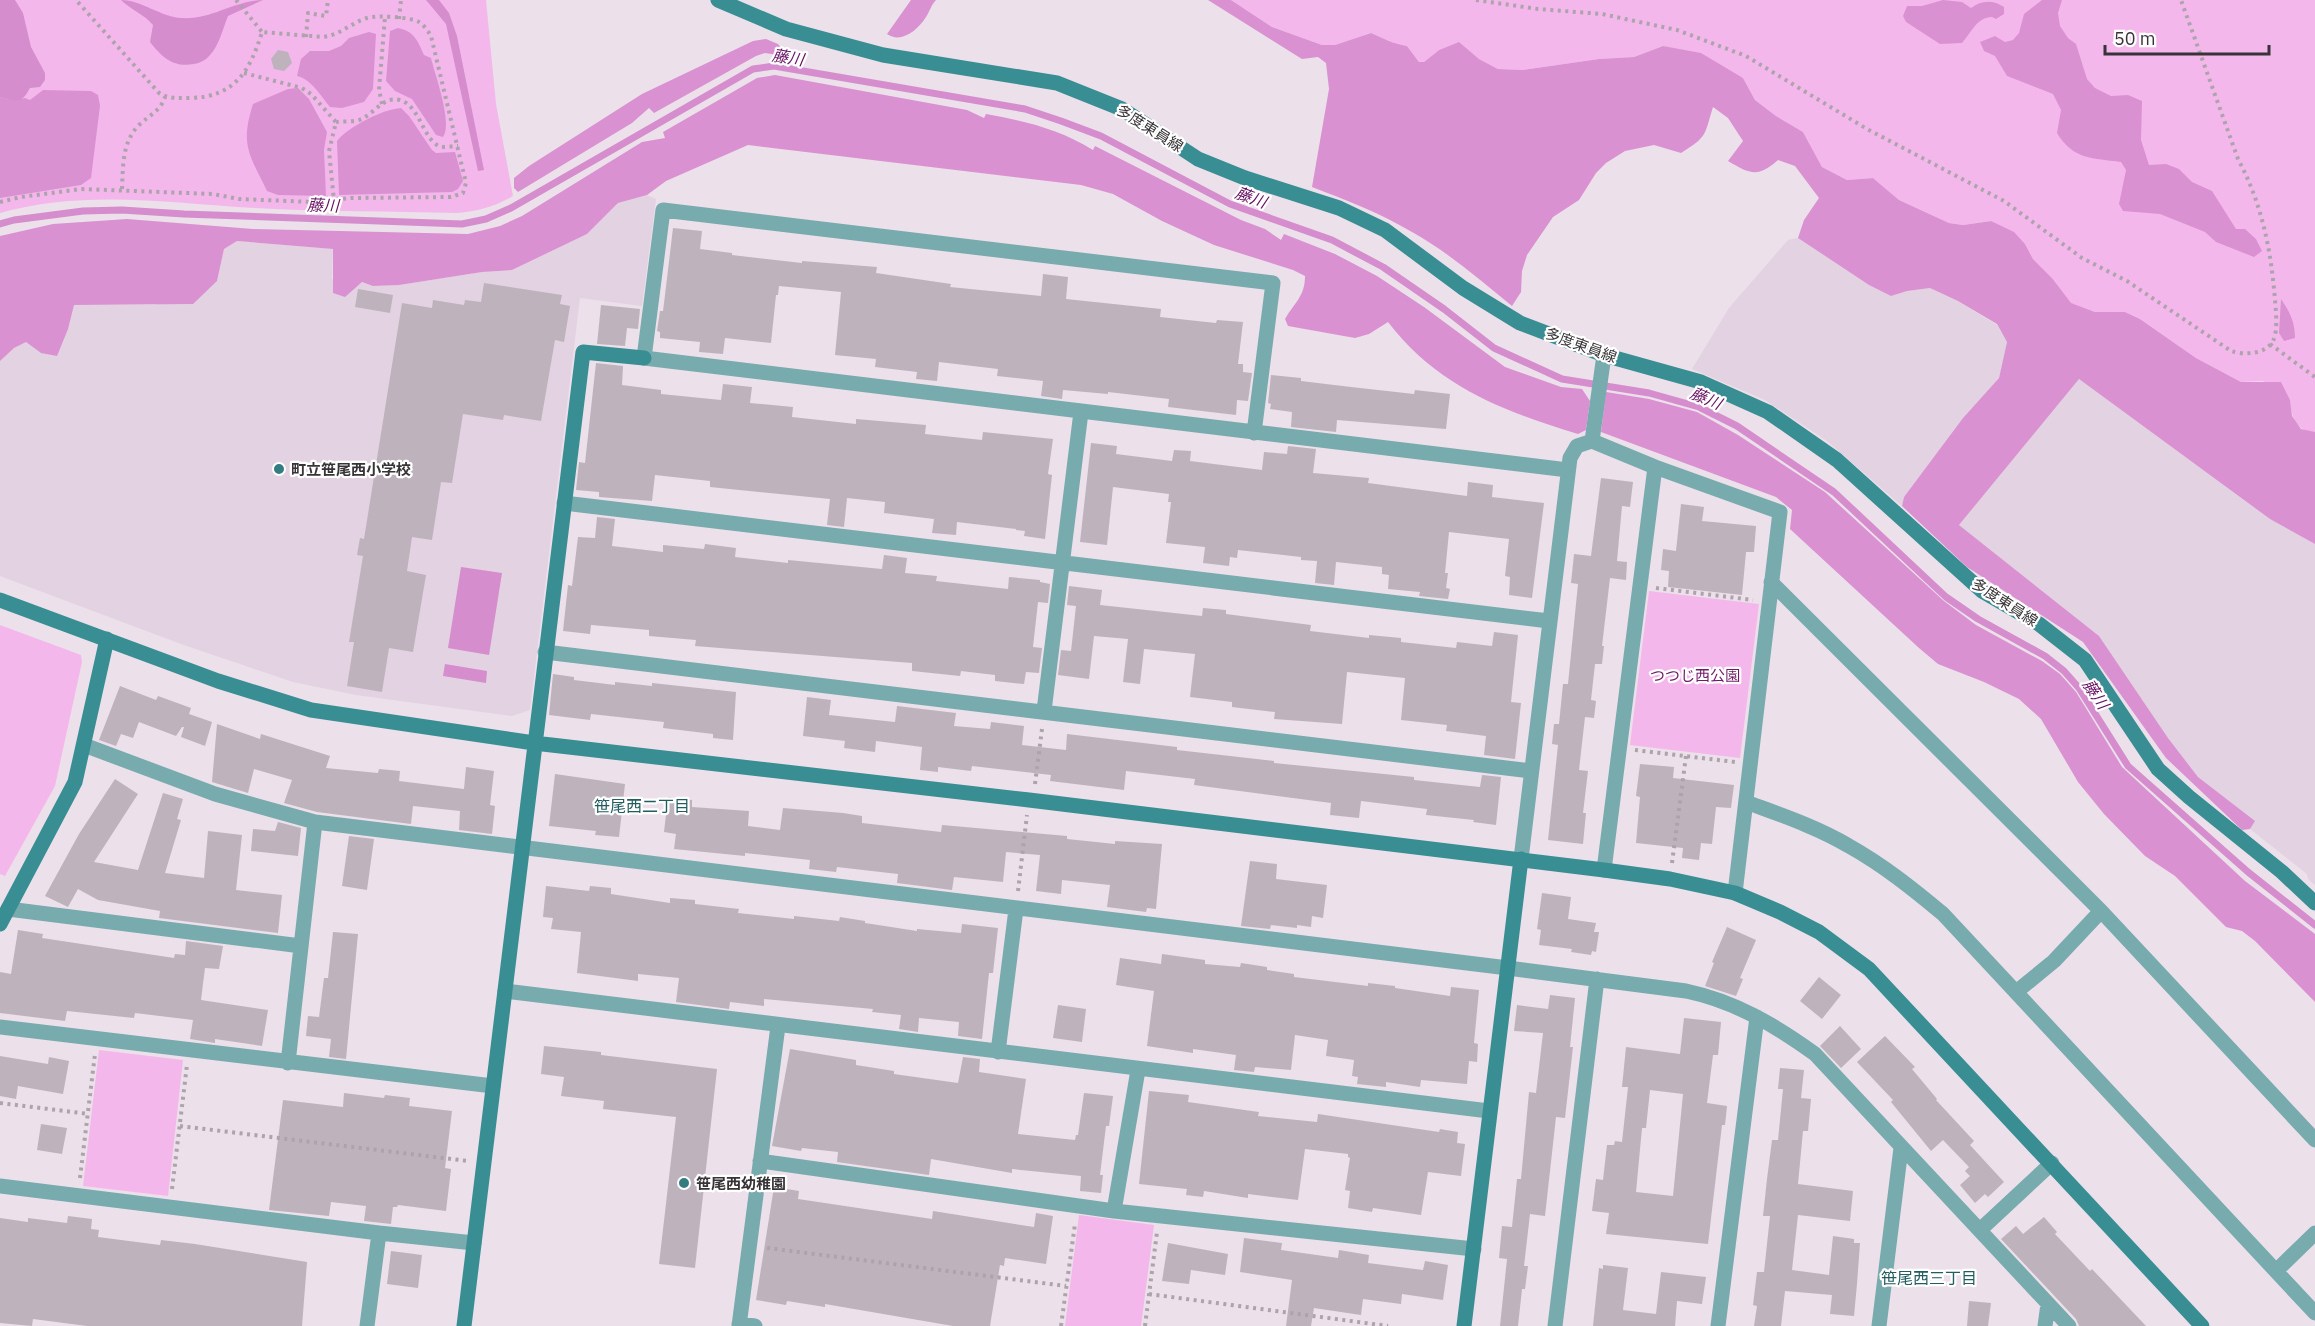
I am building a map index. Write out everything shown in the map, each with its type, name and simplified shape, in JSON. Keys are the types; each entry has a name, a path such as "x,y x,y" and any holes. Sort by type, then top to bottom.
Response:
{"street":[{"name":"多度東員線","path":"718,0 786,29 883,55 1058,83 1122,109 1198,159 1245,178 1339,208 1385,230 1464,288 1520,322 1603,362 1701,382 1768,412 1837,460 1982,591 2039,624 2085,660 2157,769 2282,872 2315,903"},
{"path":"644,358 663,210 1272,283 1254,433"},
{"path":"464,1326 583,352 1568,470"},
{"path":"1592,441 1603,362"},
{"path":"1044,711 1081,412"},
{"path":"1464,1326 1568,470 1570,458 1577,446 1592,441 1655,467 1780,512 1735,893"},
{"path":"1605,870 1655,467"},
{"path":"564,503 1549,621"},
{"path":"1771,582 2101,910 2315,1140"},
{"path":"0,600 218,681 311,710 534,743 1031,800 1605,870 1670,879 1735,893 1819,932 1869,969 2202,1326"},
{"path":"0,924 75,782 107,639"},
{"path":"545,652 1531,771"},
{"path":"84,745 215,794 315,822 1597,979 1705,995 1757,1017 1783,1031 1815,1054 1888,1131 1901,1148 1981,1229 2069,1326"},
{"path":"1746,802 1792,819 1847,845 1901,879 1943,914 2315,1313"},
{"path":"288,1063 315,822"},
{"path":"8,909 301,946"},
{"path":"998,1052 1016,909"},
{"path":"2016,992 2054,961 2101,910"},
{"path":"1555,1326 1597,979"},
{"path":"505,991 1489,1111"},
{"path":"1718,1326 1757,1017"},
{"path":"755,1326 739,1325 778,1026"},
{"path":"0,1027 493,1086"},
{"path":"1114,1211 1138,1070"},
{"path":"1879,1326 1901,1148"},
{"path":"760,1161 1114,1211 1474,1249"},
{"path":"1981,1229 2052,1163"},
{"path":"0,1186 474,1243"},
{"path":"367,1326 379,1233"},
{"path":"2276,1271 2315,1233"},
{"path":"2046,1326 2048,1304"}],"path":[{"path":"76,0 165,98 203,97 230,87 244,73 256,53 262,32"},
{"path":"0,202 81,189 213,194 239,199 313,202 351,198 456,196 463,193 466,183 458,146 431,36 425,27 416,21 399,16 368,18 332,36 306,37 262,32 236,0"},
{"path":"306,37 308,13 326,16 328,0"},
{"path":"399,16 401,0"},
{"path":"1476,0 1538,9 1602,14 1677,30 1746,56 1867,129 2004,201 2082,258 2127,281 2231,351 2243,355 2266,349 2273,341 2276,315 2268,242 2256,199 2238,159 2181,0"},
{"path":"382,104 379,90 385,17"},
{"path":"244,73 302,88 311,94 336,122"},
{"path":"122,189 124,153 129,136 161,108 165,98"},
{"path":"336,122 358,120 382,104 398,99 406,103 435,143 441,147 458,146"},
{"path":"334,201 329,151 330,137 336,122"},
{"path":"2270,344 2315,377"},
{"path":"1639,585 1769,602"},
{"path":"1016,909 1044,711"},
{"path":"1619,749 1750,763"},
{"path":"1670,879 1686,756"},
{"path":"77,1196 89,1114 96,1038"},
{"path":"170,1207 189,1050"},
{"path":"0,1103 89,1114"},
{"path":"180,1126 484,1163"},
{"path":"1061,1326 1076,1217"},
{"path":"1145,1326 1157,1229"},
{"path":"764,1248 1066,1286"},
{"path":"1149,1294 1388,1326"}],"shaded area":[{"path":"0,0 15,0 23,13 31,47 45,73 45,80 40,87 30,88 24,97 18,100 0,97"},
{"path":"121,0 174,17 193,18 243,3 263,0 228,16 218,42 210,55 201,62 187,65 174,63 159,52 150,42 153,25"},
{"path":"426,0 439,0 449,13 457,36 484,170 478,171 446,24"},
{"path":"911,0 936,0 923,22 914,31 898,37 887,34"},
{"path":"1208,0 1231,0 1272,27 1322,45 1335,45 1371,33 1407,46 1419,62 1424,62 1439,50 1459,42 1479,59 1498,69 1523,70 1599,59 1634,57 1663,46 1701,53 1743,78 1755,100 1803,132 1822,167 1847,180 1873,178 1899,200 1949,223 1963,225 1991,221 2014,232 2025,244 2033,259 2052,278 2071,303 2095,312 2125,312 2140,319 2196,358 2241,382 2281,382 2290,400 2292,416 2301,429 2315,432 2315,544 2270,519 2079,379 1959,525 2099,636 2168,738 2198,777 2255,821 2250,829 2242,830 2166,758 2083,642 1967,567 1902,506 1904,497 1963,418 1999,378 2007,342 1997,324 1958,301 1930,288 1891,296 1869,285 1798,238 1804,220 1819,198 1795,166 1778,160 1765,170 1754,172 1742,169 1728,161 1743,141 1728,118 1713,107 1701,139 1681,153 1654,145 1625,151 1606,163 1596,173 1579,200 1553,217 1527,255 1522,271 1521,292 1512,306 1438,248 1400,225 1312,187 1329,89 1326,63 1318,57 1302,59"},
{"path":"1943,0 1962,2 1971,8 1979,3 1992,2 2004,7 2004,14 1996,19 1992,17 1982,20 1962,43 1940,44 1906,22 1903,16 1907,6 1922,6"},
{"path":"2042,0 2062,0 2058,13 2060,26 2068,38 2076,44 2087,79 2095,88 2111,96 2128,95 2142,101 2141,140 2149,165 2166,164 2179,169 2192,182 2212,191 2236,229 2245,229 2256,239 2262,251 2254,257 2216,242 2205,232 2160,214 2123,211 2119,204 2126,170 2121,162 2084,156 2070,148 2057,133 2061,110 2053,94 2007,76 1995,56 1984,51 1980,42 1995,36 2005,42 2013,40 2019,33 2024,14"},
{"path":"398,28 412,34 424,55 431,58 445,110 446,130 443,137 436,135 412,99 395,91 386,81 390,31"},
{"path":"369,32 376,34 373,89 364,102 342,108 330,107 311,84 297,76 301,59 310,51 329,51 341,46 349,38"},
{"path":"766,39 778,44 782,49 778,55 765,53 756,56 654,113 649,108 632,123 518,192 514,188 514,178 529,166 642,94 753,41"},
{"path":"775,75 967,110 984,118 986,114 1014,120 1054,131 1093,150 1095,146 1241,220 1265,229 1281,240 1284,234 1335,254 1377,276 1424,307 1505,367 1561,387 1582,389 1590,401 1586,430 1578,434 1550,425 1498,406 1474,394 1428,364 1407,345 1388,322 1369,334 1355,338 1288,326 1285,319 1301,294 1305,276 1293,270 1214,245 1162,221 1113,194 1081,185 748,145 666,181 647,195 618,203 587,234 512,270 482,272 399,285 373,286 362,282 345,297 333,293 333,249 237,241 224,249 217,281 193,304 74,305 68,329 57,356 41,353 26,342 14,348 0,361 0,236 53,224 127,219 253,229 468,234 500,226 522,216 642,142 665,138 663,132 757,78"},
{"path":"298,88 309,99 327,132 324,150 326,196 278,195 267,191 248,149 247,130 253,104 288,89"},
{"path":"43,90 91,91 98,95 100,106 91,178 81,185 0,198 0,97 30,100"},
{"path":"401,108 432,150 436,153 455,152 463,181 458,189 452,192 339,195 337,141 349,130 366,120"},
{"name":"町立笹尾西小学校","path":"647,195 656,199 642,306 580,298 530,710 512,716 356,695 293,682 181,644 0,576 0,361 14,348 26,342 41,353 68,329 73,305 155,305 217,281 224,249 237,241 333,249 332,279 361,282 373,286 398,285 482,272 512,270 587,234 618,203"},
{"path":"1798,238 1869,285 1891,296 1930,288 1958,301 1997,325 2007,342 1999,378 1963,418 1904,497 1902,506 1827,441 1765,400 1692,369 1729,308 1788,240"},
{"path":"2281,299 2291,317 2295,332 2295,338 2284,341 2279,333"},
{"path":"2079,379 2270,519 2315,544 2315,885 2308,879 2307,874 2250,829 2254,821 2198,777 2168,738 2099,636 1959,525"},
{"path":"1606,392 1649,399 1697,412 1738,435 1825,492 1944,601 1976,625 2042,661 2060,674 2076,692 2122,767 2245,881 2315,934 2315,1002 2255,941 2242,931 2226,927 2175,876 2145,856 2104,814 2078,782 2041,719 2019,699 1938,664 1790,529 1792,510 1776,497 1601,432"},
{"path":"461,567 502,573 489,655 448,648"},
{"path":"445,664 487,671 486,683 443,676"}],"green space":[{"path":"0,0 486,0 496,104 513,196 486,208 457,213 331,211 159,201 95,200 63,201 0,213"},
{"path":"1231,0 2315,0 2315,432 2299,426 2293,417 2290,400 2263,381 2241,382 2196,358 2140,319 2125,312 2095,312 2070,303 2052,278 2033,259 2025,244 1991,221 1963,225 1949,223 1899,200 1873,178 1847,180 1822,167 1803,132 1755,100 1743,78 1663,46 1634,57 1599,59 1523,70 1498,69 1479,59 1458,43 1439,50 1424,62 1419,62 1407,46 1371,33 1335,45 1322,45 1272,27"},
{"name":"つつじ西公園","path":"1649,591 1759,604 1740,758 1630,745"},
{"path":"0,625 81,655 82,662 55,786 5,876 0,874"},
{"path":"99,1050 183,1060 168,1196 83,1186"},
{"path":"1079,1215 1154,1225 1141,1326 1065,1326"}],"building":[{"path":"278,50 288,52 292,63 284,71 274,69 271,59"},
{"path":"673,228 702,231 700,249 732,253 732,255 802,263 802,261 877,267 876,273 951,284 950,287 1041,296 1043,274 1068,277 1066,299 1161,309 1160,317 1216,323 1217,320 1243,322 1238,364 1243,364 1243,372 1252,373 1248,401 1237,400 1236,415 1168,407 1169,399 1108,392 1108,394 1063,390 1062,399 1041,396 1043,381 997,376 998,369 939,362 937,381 916,379 917,372 875,367 876,359 835,355 841,292 779,286 771,343 725,338 723,354 699,352 700,342 660,338 660,332 657,331 660,311 663,311"},
{"path":"484,283 562,295 560,304 570,306 564,342 555,340 541,421 504,415 503,420 463,414 452,483 441,482 432,540 412,537 407,571 426,575 413,652 389,648 382,692 347,686 354,642 349,642 363,556 357,555 360,538 364,539 402,303 432,308 433,300 464,305 465,300 481,302"},
{"path":"358,289 393,295 390,313 355,307"},
{"path":"601,305 640,309 638,329 627,328 625,346 597,344"},
{"path":"596,363 623,366 622,385 661,390 661,394 721,400 723,384 752,387 750,403 793,407 792,417 856,424 856,419 926,425 925,434 982,440 983,432 1053,439 1048,474 1052,475 1045,539 1024,536 1025,531 1016,529 957,522 956,535 932,533 934,519 884,513 885,502 847,498 844,527 827,525 830,499 710,487 710,481 655,475 652,501 599,497 599,492 576,490 579,462 585,463"},
{"path":"1271,375 1301,378 1301,381 1414,394 1415,390 1450,394 1446,429 1337,420 1336,432 1291,427 1292,412 1270,409 1271,404 1268,403"},
{"path":"1091,443 1117,446 1116,454 1172,461 1174,450 1191,451 1190,461 1262,470 1264,452 1287,454 1288,446 1316,449 1313,473 1369,478 1368,483 1467,496 1468,482 1493,485 1492,497 1544,503 1532,598 1509,595 1510,577 1505,576 1509,539 1449,532 1445,573 1448,573 1446,588 1450,589 1448,599 1419,596 1420,592 1388,589 1389,575 1382,574 1382,567 1336,562 1334,585 1315,583 1317,561 1301,560 1301,557 1238,550 1237,558 1230,557 1229,566 1203,563 1205,547 1166,543 1171,502 1168,502 1169,494 1113,487 1107,545 1080,542"},
{"path":"1601,478 1633,482 1630,507 1622,506 1617,561 1627,562 1626,580 1610,578 1602,664 1595,664 1591,700 1596,701 1594,718 1585,717 1579,770 1588,771 1583,813 1586,813 1583,844 1548,840 1558,745 1552,744 1554,724 1559,724 1563,684 1568,684 1578,584 1571,583 1574,554 1591,556"},
{"path":"1681,504 1704,507 1702,521 1756,526 1754,552 1746,552 1742,595 1668,587 1669,571 1661,570 1663,549 1676,551"},
{"path":"597,517 615,519 612,546 663,552 663,545 704,549 705,544 736,548 735,557 882,569 884,555 907,558 905,573 937,576 936,581 1008,589 1009,577 1040,580 1040,582 1050,584 1048,603 1038,602 1033,647 1042,648 1039,673 1026,672 1024,684 995,681 995,675 961,671 960,676 912,671 912,663 695,646 696,640 649,636 649,630 591,625 590,634 563,631 568,585 572,586 578,537 595,538"},
{"path":"1069,586 1102,590 1100,605 1202,616 1203,608 1226,610 1226,614 1311,625 1310,631 1369,638 1369,635 1401,638 1401,642 1456,648 1457,642 1492,646 1494,632 1518,635 1511,702 1521,703 1515,759 1484,755 1486,736 1446,731 1447,725 1401,720 1405,678 1347,672 1342,724 1274,719 1275,712 1232,707 1232,702 1190,697 1195,654 1144,649 1140,684 1123,682 1128,639 1094,636 1089,679 1058,675 1061,650 1071,651 1076,606 1067,605"},
{"path":"553,674 574,677 574,680 615,685 615,682 652,686 652,683 736,692 733,740 713,738 713,734 663,728 664,722 591,714 590,720 549,715"},
{"path":"120,686 156,700 158,696 191,708 189,714 212,722 205,746 181,737 184,727 176,736 139,722 133,738 121,734 116,746 99,740"},
{"path":"807,697 831,700 829,715 895,722 897,706 956,713 954,726 990,729 991,722 1024,726 1022,745 1066,750 1067,734 1177,747 1177,750 1274,761 1274,763 1414,777 1414,780 1480,787 1482,775 1501,777 1496,825 1473,822 1474,820 1426,815 1427,809 1361,801 1359,818 1330,815 1331,803 1194,785 1195,779 1126,771 1124,790 1050,781 1051,775 972,766 971,771 938,767 938,772 920,770 922,747 876,741 875,752 844,748 845,741 803,736"},
{"path":"217,724 260,739 261,734 330,756 326,768 378,773 379,769 400,771 399,781 464,789 466,767 494,771 490,805 495,806 492,834 459,830 460,811 413,806 411,824 317,812 284,803 292,780 254,769 248,793 212,782"},
{"path":"1640,764 1674,767 1673,778 1734,785 1731,808 1716,807 1712,844 1701,843 1699,860 1682,858 1683,848 1636,843 1640,797 1636,796"},
{"path":"555,774 625,784 619,837 595,835 596,831 549,826"},
{"path":"115,779 138,794 94,862 138,870 163,793 183,799 177,819 181,820 165,873 204,878 208,831 242,835 236,890 282,895 278,933 159,918 160,911 98,900 78,889 68,907 45,896 79,834"},
{"path":"668,797 692,800 692,807 749,811 748,826 780,830 783,808 843,813 862,816 862,823 941,832 942,825 1067,836 1067,839 1115,844 1115,841 1162,844 1156,909 1147,908 1146,912 1107,907 1110,885 1062,880 1061,894 1036,891 1040,855 1006,852 1003,882 954,877 952,890 897,883 898,874 837,867 836,872 809,869 810,860 674,849 676,834 664,832"},
{"path":"278,822 301,828 298,856 251,851 253,829 275,831"},
{"path":"349,836 374,839 367,890 342,886"},
{"path":"1250,861 1277,864 1276,879 1327,885 1323,918 1312,916 1311,927 1271,925 1270,929 1241,926"},
{"path":"546,886 589,891 590,886 611,888 611,894 670,903 670,898 695,900 695,904 739,909 738,913 839,921 840,917 917,931 917,929 961,933 962,924 998,928 993,973 989,973 982,1039 958,1036 959,1022 919,1018 918,1032 899,1029 901,1015 872,1012 873,1009 764,999 764,1006 730,1002 729,1009 676,1002 679,978 638,974 638,981 577,973 581,932 551,929 553,918 543,917"},
{"path":"1542,893 1571,897 1568,919 1596,923 1594,932 1599,932 1596,952 1592,951 1591,955 1571,952 1572,949 1539,945 1541,930 1537,929"},
{"path":"1727,927 1756,940 1740,978 1743,979 1736,996 1705,986 1714,963 1712,962"},
{"path":"18,930 43,934 42,938 174,958 175,954 185,955 186,941 223,946 219,969 205,968 201,1000 268,1010 262,1046 215,1039 215,1043 190,1039 193,1020 135,1013 134,1018 67,1011 65,1021 0,1013 0,972 11,974"},
{"path":"333,932 358,934 346,1059 329,1057 331,1039 306,1036 308,1016 319,1017 324,978 328,978"},
{"path":"1162,954 1205,960 1205,964 1240,967 1241,963 1267,967 1267,970 1294,974 1294,977 1368,986 1368,983 1395,986 1395,988 1450,996 1451,987 1479,990 1474,1043 1478,1044 1477,1062 1469,1061 1467,1084 1421,1080 1420,1087 1386,1082 1386,1087 1357,1084 1358,1077 1352,1076 1354,1060 1326,1056 1328,1040 1295,1035 1291,1070 1255,1067 1254,1072 1234,1070 1236,1055 1193,1049 1193,1053 1147,1046 1154,991 1116,985 1120,958 1161,964"},
{"path":"1819,977 1841,995 1822,1019 1800,1001"},
{"path":"1550,995 1575,998 1570,1047 1573,1047 1565,1118 1556,1117 1545,1216 1530,1214 1524,1266 1528,1266 1525,1289 1522,1289 1518,1326 1500,1326 1507,1259 1499,1258 1502,1226 1512,1227 1517,1179 1521,1179 1529,1092 1536,1093 1543,1033 1514,1031 1517,1005 1548,1009"},
{"path":"1058,1005 1086,1009 1082,1042 1053,1038"},
{"path":"1684,1018 1721,1022 1718,1055 1713,1055 1707,1103 1727,1106 1725,1125 1722,1125 1708,1244 1606,1234 1609,1213 1592,1211 1596,1179 1603,1180 1607,1145 1614,1145 1615,1141 1622,1142 1628,1087 1622,1087 1626,1047 1680,1054","holes":["1650,1090 1683,1094 1673,1196 1636,1192 1642,1128 1646,1128"]},
{"path":"1840,1026 1861,1049 1841,1068 1820,1046"},
{"path":"1885,1036 1915,1067 1912,1069 1936,1100 1974,1141 1970,1145 2004,1182 1988,1197 1985,1194 1975,1203 1960,1185 1970,1176 1965,1171 1969,1167 1943,1140 1931,1151 1891,1102 1893,1100 1857,1062"},
{"path":"544,1046 717,1069 695,1268 659,1264 676,1117 603,1109 604,1101 561,1096 564,1077 541,1074"},
{"path":"790,1049 856,1060 856,1065 894,1071 894,1074 958,1083 963,1057 980,1059 979,1072 1026,1079 1018,1134 1075,1140 1078,1135 1084,1093 1113,1096 1109,1126 1106,1126 1100,1175 1103,1175 1101,1193 1080,1191 1081,1176 1012,1169 1012,1173 931,1159 929,1175 837,1162 838,1152 802,1148 801,1151 772,1146"},
{"path":"0,1056 48,1064 49,1057 69,1061 63,1094 18,1086 16,1099 0,1096"},
{"path":"1780,1068 1804,1070 1801,1098 1811,1099 1808,1131 1803,1131 1798,1184 1853,1191 1850,1221 1798,1215 1792,1270 1829,1275 1833,1236 1854,1239 1854,1243 1860,1243 1854,1316 1830,1314 1832,1295 1785,1291 1781,1326 1754,1326 1757,1306 1753,1305 1757,1272 1764,1272 1770,1216 1763,1216 1772,1140 1778,1140 1783,1089 1778,1089"},
{"path":"1149,1091 1189,1095 1188,1102 1259,1112 1258,1116 1317,1122 1318,1114 1439,1132 1440,1129 1458,1132 1457,1143 1465,1144 1461,1176 1428,1172 1421,1215 1373,1208 1372,1212 1348,1208 1350,1191 1345,1190 1350,1158 1348,1154 1305,1149 1298,1200 1248,1194 1248,1198 1204,1191 1203,1197 1186,1195 1187,1189 1139,1184"},
{"path":"344,1093 384,1098 385,1095 410,1098 409,1106 452,1111 445,1168 451,1169 446,1211 398,1205 393,1207 391,1224 364,1221 366,1206 331,1202 329,1216 269,1210 283,1100 343,1107"},
{"path":"41,1124 67,1128 62,1154 37,1150"},
{"path":"774,1187 799,1191 798,1199 932,1219 933,1211 1034,1227 1036,1213 1053,1216 1046,1264 1005,1258 1004,1266 1000,1265 990,1326 953,1326 825,1304 825,1307 787,1301 786,1305 756,1300"},
{"path":"68,1216 92,1219 91,1229 99,1230 98,1237 160,1245 161,1240 195,1244 307,1262 302,1326 87,1326 33,1319 32,1326 0,1323 0,1218 28,1222 28,1218 67,1223"},
{"path":"2044,1217 2057,1232 2055,1234 2146,1326 2079,1326 2076,1319 2001,1239 2016,1226 2023,1234"},
{"path":"1244,1238 1282,1243 1281,1250 1338,1258 1339,1250 1369,1255 1368,1263 1423,1270 1425,1261 1448,1265 1443,1300 1402,1294 1401,1304 1363,1299 1361,1315 1314,1308 1311,1326 1286,1326 1292,1280 1240,1272"},
{"path":"1168,1243 1228,1254 1225,1275 1191,1270 1189,1284 1162,1281"},
{"path":"391,1251 422,1255 418,1288 387,1284"},
{"path":"1603,1265 1628,1268 1623,1310 1656,1314 1661,1272 1706,1277 1702,1304 1677,1301 1675,1326 1593,1326 1599,1268 1603,1269"},
{"path":"1969,1301 1991,1303 1988,1326 1967,1326"}],"waterway":[{"name":"藤川","path":"0,224 83,211 122,210 462,224 486,219 511,208 753,69 774,66 1025,109 1101,136 1230,204 1332,240 1383,267 1444,309 1494,348 1562,379 1649,393 1699,407 1737,426 1834,492 1946,597 1978,619 2045,656 2064,671 2079,688 2128,766 2248,872 2315,925"}],"place":[{"name":"町立笹尾西小学校","path":"279,469"},
{"name":"笹尾西幼稚園","path":"684,1183"}],"district":[{"name":"笹尾西二丁目","path":"642,806"},
{"name":"笹尾西三丁目","path":"1929,1278"}]}
